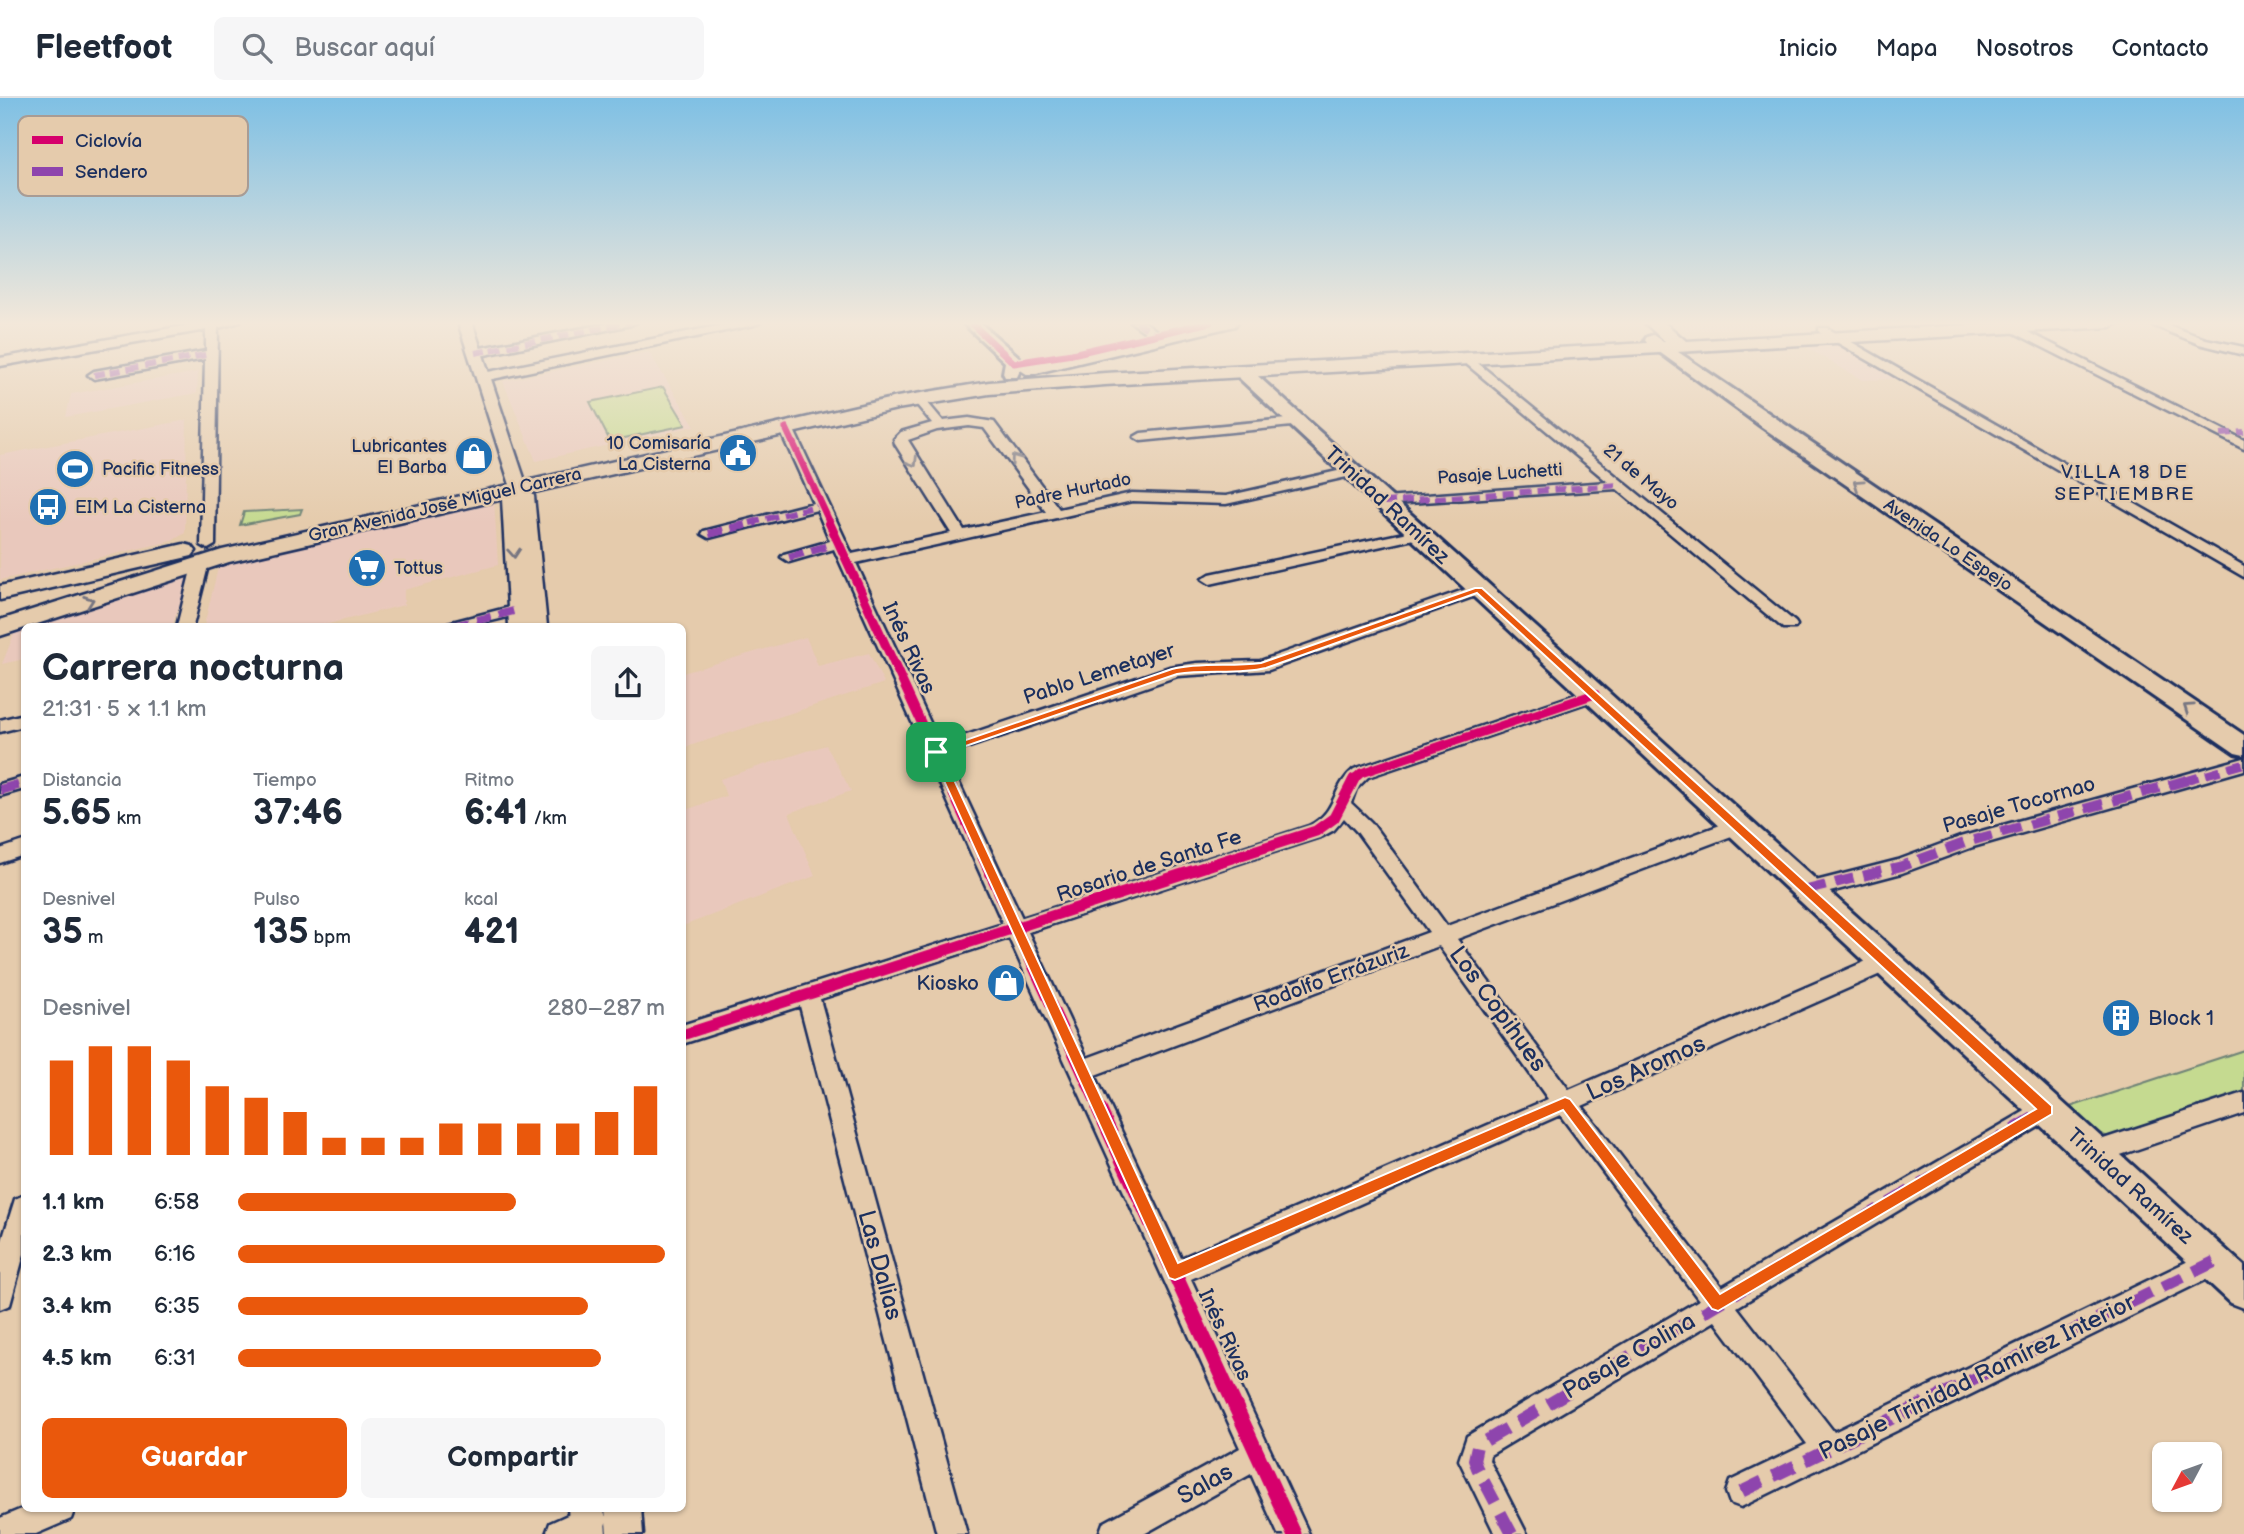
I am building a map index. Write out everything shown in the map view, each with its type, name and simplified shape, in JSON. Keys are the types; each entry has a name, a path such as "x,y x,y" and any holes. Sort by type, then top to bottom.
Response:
{"main road":[{"name":"Gran Avenida José Miguel Carrera","path":"0,593 204,554 873,393 901,389"},
{"name":"Gran Avenida José Miguel Carrera","path":"517,480 978,389"},
{"name":"Trinidad Ramírez","path":"1269,389 1297,422 1478,590 1595,694 2244,1290"},
{"name":"Avenida Lo Espejo","path":"1728,389 1780,430 2244,747"},
{"name":"Gran Avenida José Miguel Carrera","path":"0,628 66,608 204,554"}],"street":[{"path":"186,623 204,554 210,389"},
{"path":"487,389 517,480 526,496 538,623"},
{"name":"21 de Mayo","path":"1504,389 1789,625"},
{"path":"1925,389 2244,572"},
{"path":"2133,389 2244,445"},
{"path":"918,399 940,426"},
{"path":"960,535 901,441 909,433 975,421 989,425 1055,514"},
{"path":"1140,437 1297,422"},
{"name":"Inés Rivas","path":"786,428 1294,1534"},
{"path":"2221,433 2244,432"},
{"name":"Padre Hurtado","path":"843,552 960,535 1138,497 1226,500 1351,472"},
{"path":"478,623 518,618 510,499 517,480"},
{"name":"Pasaje Luchetti","path":"1384,502 1619,485"},
{"path":"709,534 821,505"},
{"path":"1210,579 1418,534"},
{"path":"789,557 843,552"},
{"name":"Pablo Lemetayer","path":"936,752 1175,671 1196,667 1240,669 1263,666 1478,590"},
{"name":"Rosario de Santa Fe","path":"686,1034 1316,831 1337,818 1343,806 1347,786 1367,769 1595,694"},
{"path":"0,726 21,721"},
{"name":"Pasaje Tocornao","path":"1807,890 1902,866 1967,842 2244,764"},
{"path":"0,790 21,784"},
{"name":"Los Copihues","path":"1343,806 1364,827 1565,1103 1829,1449"},
{"name":"Rodolfo Errázuriz","path":"1082,1070 1738,826"},
{"path":"0,856 21,849"},
{"name":"Los Aromos","path":"1175,1273 1886,962"},
{"name":"Las Dalias","path":"808,995 952,1534"},
{"path":"2094,1153 2244,1103"},
{"name":"Pasaje Colina","path":"1513,1534 1477,1468 1474,1460 1476,1446 2047,1110"},
{"path":"9,1287 21,1223"},
{"name":"Pasaje Trinidad Ramírez Interior","path":"1741,1492 2214,1262"},
{"name":"Salas","path":"1114,1534 1259,1454"},
{"path":"0,1534 51,1512"},
{"path":"580,1525 612,1512"},
{"path":"622,1512 625,1534"}],"shaded area":[{"path":"100,389 197,389 197,393 66,417 71,394"},
{"path":"506,389 672,389 695,426 536,461"},
{"path":"187,420 185,533 172,541 0,580 0,455"},
{"name":"Tottus","path":"494,499 498,565 404,590 404,605 332,623 205,623 219,564"},
{"path":"192,570 173,623 34,623"},
{"path":"21,627 21,660 2,664 16,629"},
{"path":"806,637 818,666 869,653 884,683 686,747 686,672"},
{"path":"826,745 851,791 789,813 815,876 686,925 686,810 726,796 720,779"}],"green space":[{"path":"664,389 686,425 610,441 590,402"},
{"path":"302,509 300,514 240,525 244,512"},
{"path":"2244,1050 2244,1092 2114,1139 2092,1131 2067,1108"}],"marked path":[{"path":"2221,434 2244,432"},
{"path":"1384,502 1620,485"},
{"path":"709,534 821,505"},
{"path":"789,557 839,543"},
{"path":"466,623 518,610"},
{"path":"1807,890 1902,866 1967,842 2244,764"},
{"path":"0,790 21,784"},
{"path":"1512,1534 1477,1468 1474,1460 1477,1446 2047,1110"},
{"path":"1741,1492 2214,1262"}],"cycle path":[{"path":"786,428 1294,1534"},
{"path":"686,1034 1316,831 1334,818 1348,787 1361,773 1595,694"}],"place":[{"name":"10 Comisaría La Cisterna","path":"738,453"},
{"name":"Lubricantes El Barba","path":"474,456"},
{"name":"Pacific Fitness","path":"75,469"},
{"name":"EIM La Cisterna","path":"48,507"},
{"name":"Tottus","path":"367,568"},
{"name":"Kiosko","path":"1006,983"},
{"name":"Block 1","path":"2121,1018"}],"district":[{"name":"VILLA 18 DE SEPTIEMBRE","path":"2125,483"}],"route":[{"path":"1478,590 1595,694 2047,1110 1718,1304 1565,1103 1175,1273 936,752 1186,668 1240,669 1263,666 1478,590"}]}
